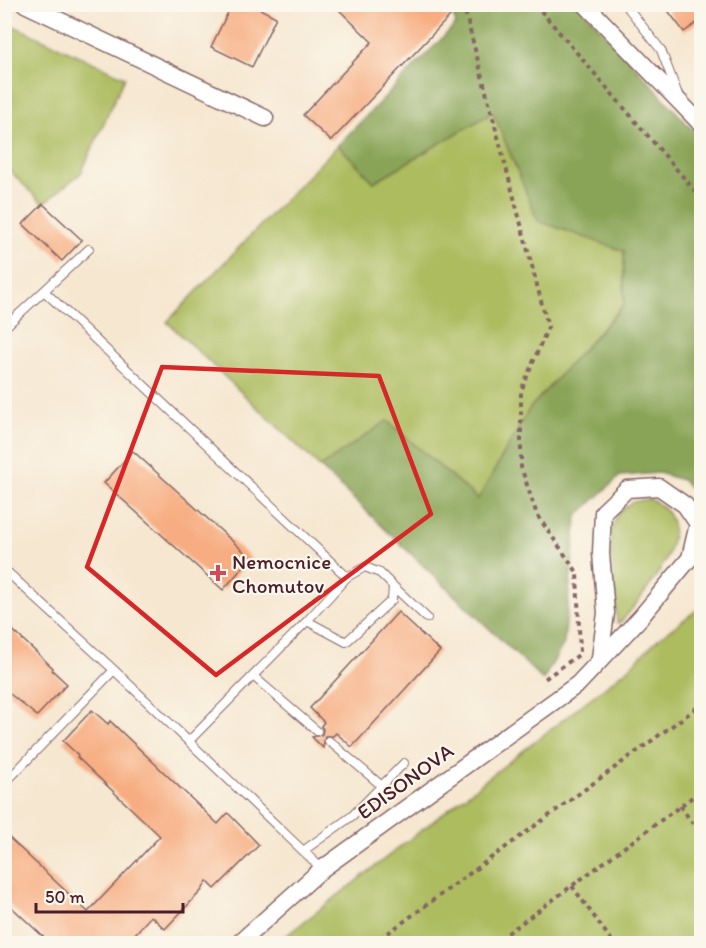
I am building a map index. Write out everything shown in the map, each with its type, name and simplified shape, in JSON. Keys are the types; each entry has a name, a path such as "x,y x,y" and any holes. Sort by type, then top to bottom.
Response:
{"street":[{"path":"25,4 265,118"},
{"path":"585,4 702,125"},
{"name":"EDISONOVA","path":"238,944 322,869 578,684 640,618 690,558 698,524 685,505 659,487 627,489 603,512 602,553 606,613 600,658"}],"lane":[{"path":"625,4 661,50 681,104"},
{"path":"4,328 90,249"},
{"path":"44,291 346,578"},
{"path":"189,741 346,578 366,567 380,573 427,618"},
{"path":"4,568 114,669 322,869"},
{"path":"307,621 346,642 392,600 393,586"},
{"path":"4,784 114,669"},
{"path":"253,676 317,730"},
{"path":"329,741 382,786"},
{"path":"303,851 352,816 404,763"}],"path":[{"path":"463,4 548,327 521,391 521,467 537,515 577,572 580,654 543,680"},
{"path":"535,4 702,199"},
{"path":"373,944 702,704"},
{"path":"494,944 702,790"},
{"path":"680,806 702,836"},
{"path":"572,886 614,944"}],"highlighted area":[{"path":"162,367 379,376 431,514 216,675 87,567"}],"green space":[{"path":"450,5 579,5 701,139 701,499 682,480 659,473 620,476 577,516 564,643 543,680 320,467 387,421 478,499 530,408 624,305 624,251 538,221 493,112 374,182 338,145 456,24"},
{"path":"5,22 125,77 81,173 43,204 5,166"},
{"path":"493,112 538,221 624,251 624,304 530,408 478,499 387,421 320,467 167,322 338,145 374,182"},
{"path":"649,499 665,510 672,524 672,541 666,558 644,594 620,623 617,623 611,544 612,528 618,513 632,502"},
{"path":"701,607 701,943 277,943 629,668 659,638"}],"building":[{"path":"232,4 250,4 276,17 252,67 211,47"},
{"path":"333,4 438,4 450,16 331,141 303,115 372,42"},
{"path":"663,4 702,4 702,19 684,32"},
{"path":"43,204 82,240 62,261 23,224"},
{"path":"133,451 251,558 223,590 104,483"},
{"path":"398,612 440,651 352,747 336,733 333,736 325,736 323,748 312,737 322,735 321,726 324,722 310,708"},
{"path":"4,622 67,684 37,716 4,689"},
{"path":"92,710 108,724 110,721 218,824 228,813 259,845 215,889 207,881 202,890 165,929 151,916 126,944 51,944 4,900 4,833 88,912 160,836 63,741"}],"place":[{"name":"Nemocnice Chomutov","path":"218,573"}]}
